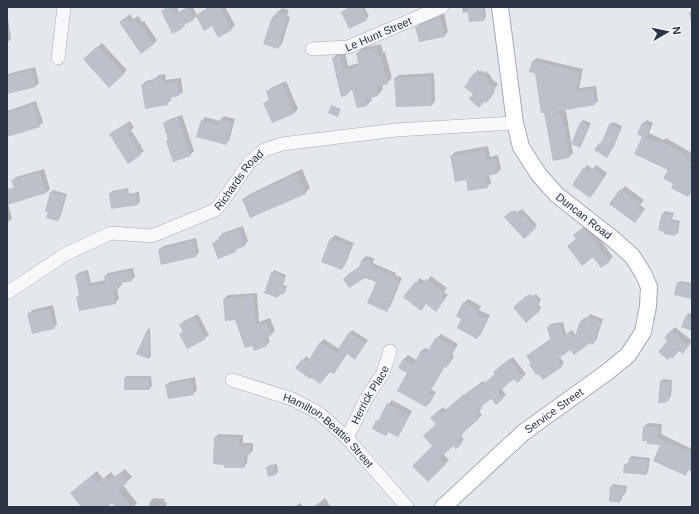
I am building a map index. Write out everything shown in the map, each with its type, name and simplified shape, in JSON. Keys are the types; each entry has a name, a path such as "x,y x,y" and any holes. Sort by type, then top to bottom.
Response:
{"main road":[{"name":"Duncan Road","path":"500,7 515,123 521,147 539,175 557,195 613,238 632,256 643,273 649,287 648,306"},
{"name":"Service Street","path":"443,507 524,432 606,373 628,355 643,332 648,306"}],"street":[{"path":"58,58 64,7"},
{"name":"Le Hunt Street","path":"312,49 348,47 442,7"},
{"name":"Richards Road","path":"7,293 64,256 111,233 152,236 215,210 249,163 264,150 282,144 396,130 515,123"},
{"name":"Herrick Place","path":"347,438 366,398 383,373 390,351"},
{"name":"Hamilton-Beattie Street","path":"232,380 292,398 319,413 347,438 407,507"}],"building":[{"path":"171,7 175,15 188,8 194,20 181,26 182,29 172,34 161,11"},
{"path":"206,7 220,7 232,30 218,38 212,26 204,31 196,16 207,10"},
{"path":"350,7 361,7 367,20 349,29 341,12"},
{"path":"467,7 483,7 484,21 469,22"},
{"path":"277,11 286,14 284,19 287,20 278,49 263,44 272,17 275,18"},
{"path":"440,16 445,37 419,42 415,27"},
{"path":"126,17 129,22 134,19 138,25 140,24 154,44 141,54 119,22"},
{"path":"98,46 124,74 109,88 83,59"},
{"path":"376,48 378,57 380,56 388,84 376,87 378,96 365,99 367,106 357,108 351,86 347,95 341,97 332,58 340,56 343,70 359,66 356,53"},
{"path":"532,61 580,72 575,92 593,89 595,105 553,112 562,115 569,158 553,161 544,113 541,113 535,73 529,72"},
{"path":"32,70 36,87 7,94 7,76"},
{"path":"474,73 476,75 477,73 480,76 482,74 495,89 490,95 492,97 486,103 484,102 479,108 469,99 473,94 464,87"},
{"path":"431,76 432,106 396,107 394,78"},
{"path":"162,77 163,84 177,81 179,96 169,98 170,101 167,101 168,105 145,109 141,85 154,81 154,78"},
{"path":"283,84 294,114 272,123 263,103 269,100 266,91"},
{"path":"33,105 40,127 7,137 7,113"},
{"path":"331,105 341,109 338,117 328,113"},
{"path":"178,118 191,156 173,162 166,141 168,140 163,123"},
{"path":"220,119 232,123 226,145 196,137 201,120 218,125"},
{"path":"580,122 589,126 580,148 571,144"},
{"path":"642,123 650,126 646,137 660,144 661,141 689,157 687,160 692,162 692,191 688,197 671,188 673,184 663,178 668,170 634,154 642,137 637,134"},
{"path":"126,124 131,132 128,134 141,155 128,164 109,134"},
{"path":"609,124 621,129 607,158 594,150 599,143 601,144"},
{"path":"485,150 486,160 495,158 497,174 485,176 488,188 468,191 466,180 455,182 450,156"},
{"path":"583,168 589,172 591,168 604,177 590,198 572,185"},
{"path":"40,172 46,193 7,205 7,189 14,188 11,180"},
{"path":"297,174 306,194 250,218 242,199"},
{"path":"620,189 641,204 637,209 642,213 635,223 609,204"},
{"path":"126,190 127,196 136,194 138,205 111,209 109,193"},
{"path":"50,192 65,196 58,221 46,218 48,212 45,212"},
{"path":"519,210 536,228 524,239 504,217 511,211 515,214"},
{"path":"662,213 672,215 670,221 679,223 675,236 664,234 664,232 658,230"},
{"path":"583,228 587,231 610,262 601,268 593,257 582,266 567,246 576,239 573,235"},
{"path":"239,229 245,246 235,250 236,252 218,259 212,243 220,240 218,237"},
{"path":"330,238 351,246 342,270 321,262"},
{"path":"193,241 196,257 161,265 158,250"},
{"path":"362,259 371,261 370,266 394,276 393,279 399,281 387,312 367,303 376,282 365,278 349,288 343,279 359,267"},
{"path":"130,271 132,281 117,284 119,289 113,290 116,304 79,311 76,297 79,296 75,275 85,273 88,286 105,283 104,276"},
{"path":"271,272 285,277 281,287 286,288 283,295 279,294 278,298 264,293"},
{"path":"426,279 444,293 441,297 445,299 436,312 426,304 421,311 403,297 416,281 422,285"},
{"path":"677,282 692,286 692,299 674,295"},
{"path":"527,295 529,298 533,295 540,303 536,307 540,311 526,323 513,307"},
{"path":"253,296 256,325 266,321 271,336 264,338 267,346 254,351 252,346 245,348 235,320 225,321 223,299"},
{"path":"463,302 478,310 476,314 487,319 477,339 457,328 461,319 456,316"},
{"path":"50,309 54,329 32,334 27,313"},
{"path":"686,315 692,318 692,331 681,327"},
{"path":"194,317 206,339 187,349 179,334 183,332 179,325"},
{"path":"586,317 601,322 593,345 590,343 574,355 570,350 557,360 562,367 543,380 538,374 536,375 526,356 550,339 547,327 560,324 563,336 569,332 574,339 580,321 585,322"},
{"path":"148,328 149,359 136,354"},
{"path":"671,330 689,345 683,354 679,351 672,359 670,357 668,360 658,352 667,341 664,338"},
{"path":"349,332 365,343 355,360 347,354 334,374 330,372 320,384 295,368 302,359 307,362 320,342 336,352"},
{"path":"436,337 455,348 449,358 451,360 446,368 444,367 428,394 433,396 426,407 397,391 407,373 398,368 403,359 413,364 421,351 426,354"},
{"path":"509,359 523,378 517,383 514,379 498,392 503,399 496,405 491,399 477,410 479,412 476,415 479,419 462,434 463,435 458,440 462,444 456,449 453,446 440,458 446,464 428,482 412,466 432,446 423,436 436,424 430,418 439,410 442,413 464,394 479,384 481,386 495,374 493,372"},
{"path":"124,378 149,378 150,390 124,390"},
{"path":"191,380 194,395 168,399 165,385"},
{"path":"660,381 670,382 669,401 666,401 665,403 658,403"},
{"path":"387,403 409,415 398,437 388,432 386,436 372,429"},
{"path":"643,426 659,427 658,438 692,453 692,472 688,470 686,476 653,461 660,445 647,444 647,441 642,441"},
{"path":"214,437 240,438 239,446 250,447 250,455 244,455 244,468 224,468 224,465 213,464"},
{"path":"629,458 648,460 646,475 623,473 624,464 628,465"},
{"path":"274,465 276,475 268,477 266,467"},
{"path":"119,473 127,483 118,490 132,507 115,507 112,503 107,507 81,507 70,493 91,476 97,483 106,477 109,481"},
{"path":"610,486 625,488 624,496 620,496 620,503 609,501"}]}
